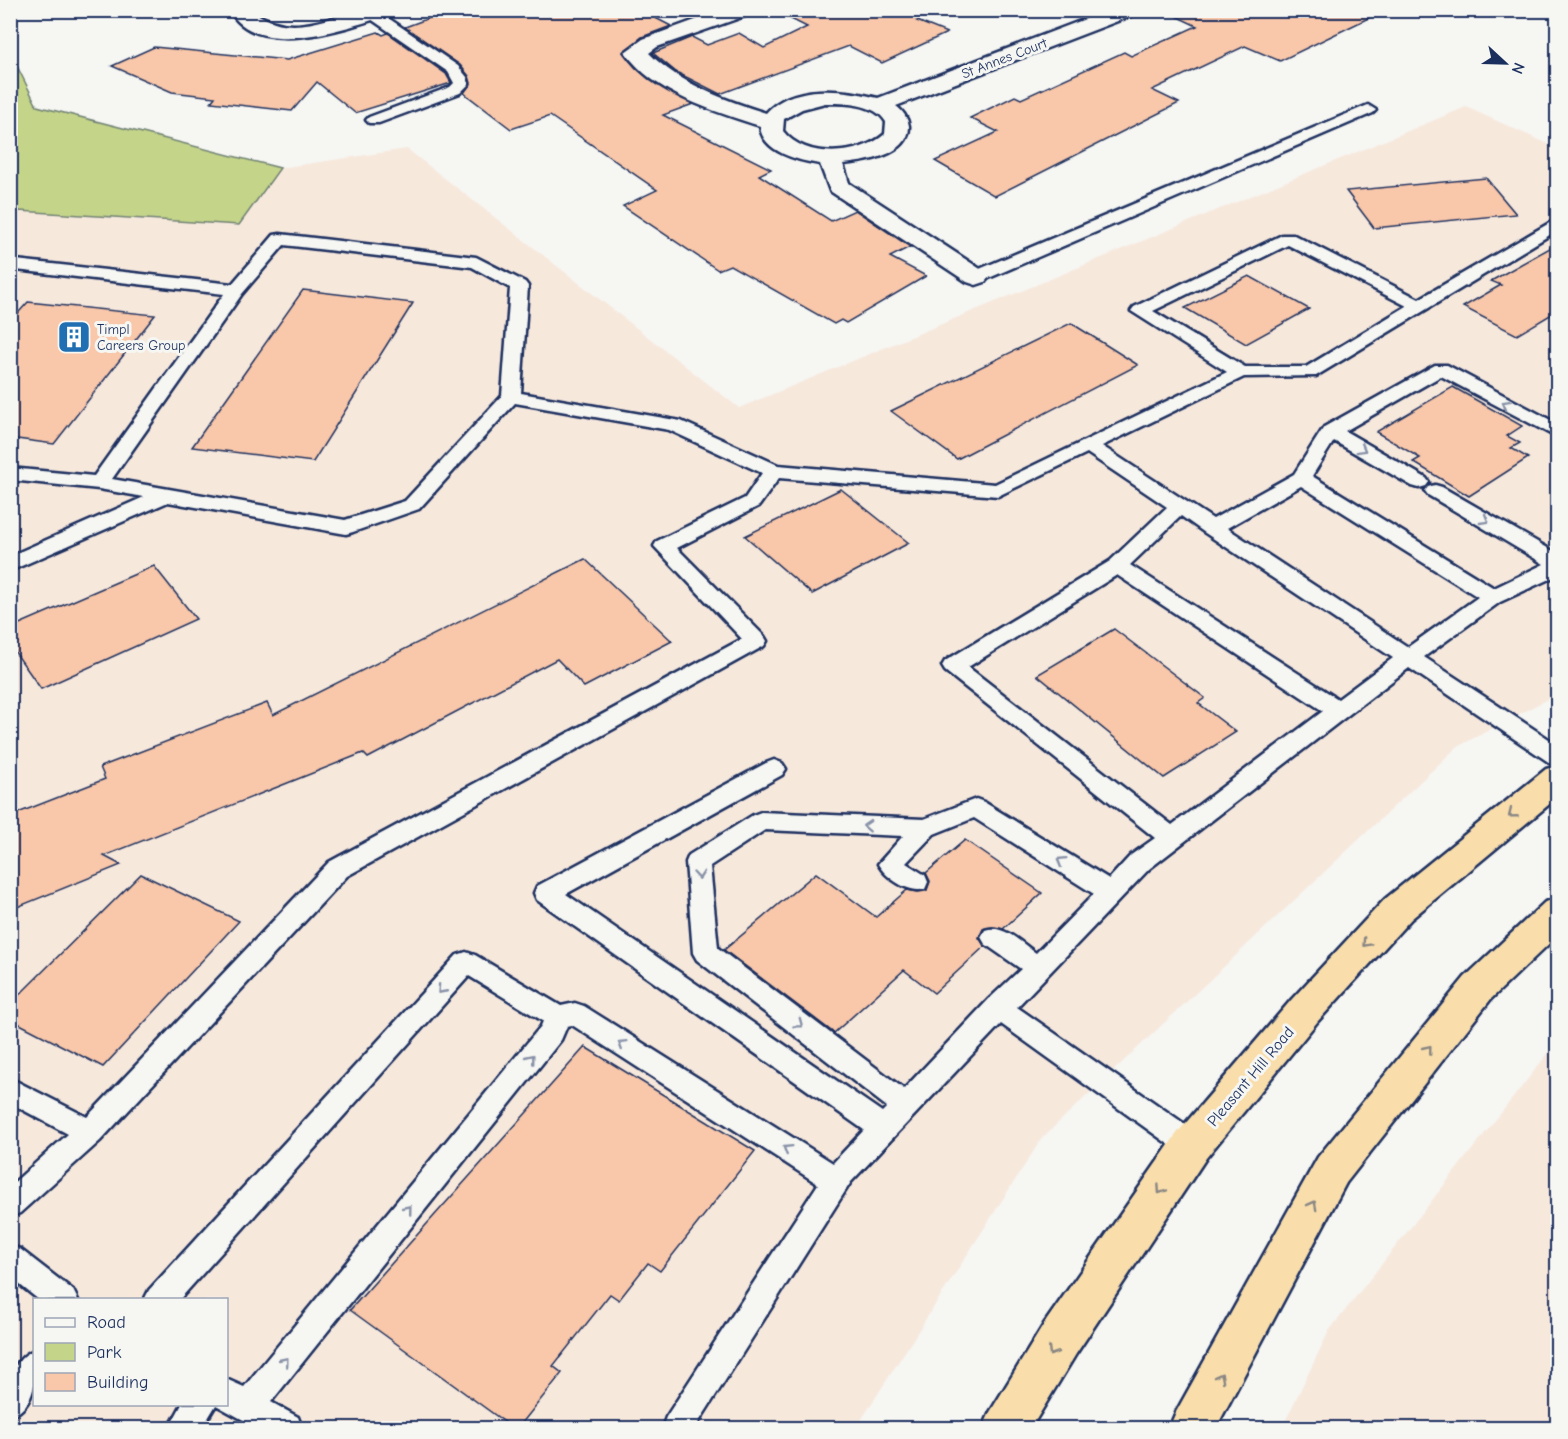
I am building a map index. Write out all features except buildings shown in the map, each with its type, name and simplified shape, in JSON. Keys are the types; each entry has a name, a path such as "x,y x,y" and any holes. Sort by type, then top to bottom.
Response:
{"highway":[{"name":"Pleasant Hill Road","path":"1006,1428 1060,1339 1192,1145 1305,1010 1398,909 1557,778"},
{"path":"1192,1428 1332,1170 1478,988 1557,912"}],"street":[{"path":"245,10 242,14 254,25 284,32 325,28 378,12"},
{"path":"744,10 650,43 636,52 653,70 711,102 772,122"},
{"name":"St Annes Court","path":"879,105 1129,10"},
{"path":"844,96 879,105 891,113 898,124 896,134 887,144 872,152 852,157 830,158 810,155 786,145 772,132 772,122 778,112 790,104 806,99 844,96"},
{"path":"830,158 838,186 976,278"}],"lane":[{"path":"374,120 455,90 462,84 460,77 453,69 378,12"},
{"path":"976,278 1368,110"},
{"path":"511,397 674,425 774,471 998,490 1241,372 1310,372 1557,224"},
{"path":"10,474 99,483 346,527 412,505 511,397 519,286 476,262 280,239 236,290 99,483"},
{"path":"1241,372 1140,311 1288,239 1420,306"},
{"path":"16,265 236,290"},
{"path":"1212,528 1301,478 1331,430 1441,369 1557,432"},
{"path":"1331,430 1557,564"},
{"path":"1088,445 1557,757"},
{"path":"10,1203 90,1132 338,869 756,641 664,546 752,502 774,471"},
{"path":"1301,478 1493,597"},
{"path":"10,564 166,495"},
{"path":"1171,837 953,666 1118,566 1180,506"},
{"path":"677,1428 836,1180 883,1128 1140,862 1408,657 1493,597 1557,564"},
{"path":"1118,566 1338,710"},
{"path":"774,769 546,893 883,1128"},
{"path":"916,882 890,864 926,828 976,808 1110,892"},
{"path":"905,1105 706,953 698,862 761,821 926,828"},
{"path":"994,937 1037,967"},
{"path":"160,1298 466,962 558,1017 575,1014 836,1180"},
{"path":"998,1008 1192,1145"},
{"path":"287,1428 237,1400 552,1032 558,1017"},
{"path":"10,1089 90,1132"},
{"path":"10,1259 62,1298"},
{"path":"10,1402 33,1367"},
{"path":"184,1428 200,1406"}],"shaded area":[{"path":"1466,107 1557,148 1557,694 1457,747 1042,1138 856,1428 11,1428 10,220 19,211 239,225 280,168 407,149 739,408"},
{"path":"1557,1042 1557,1428 1282,1428 1329,1331"}],"green space":[{"path":"11,54 37,106 280,168 239,225 19,211 11,220"}],"place":[{"name":"Timpl Careers Group","path":"74,337"}]}
